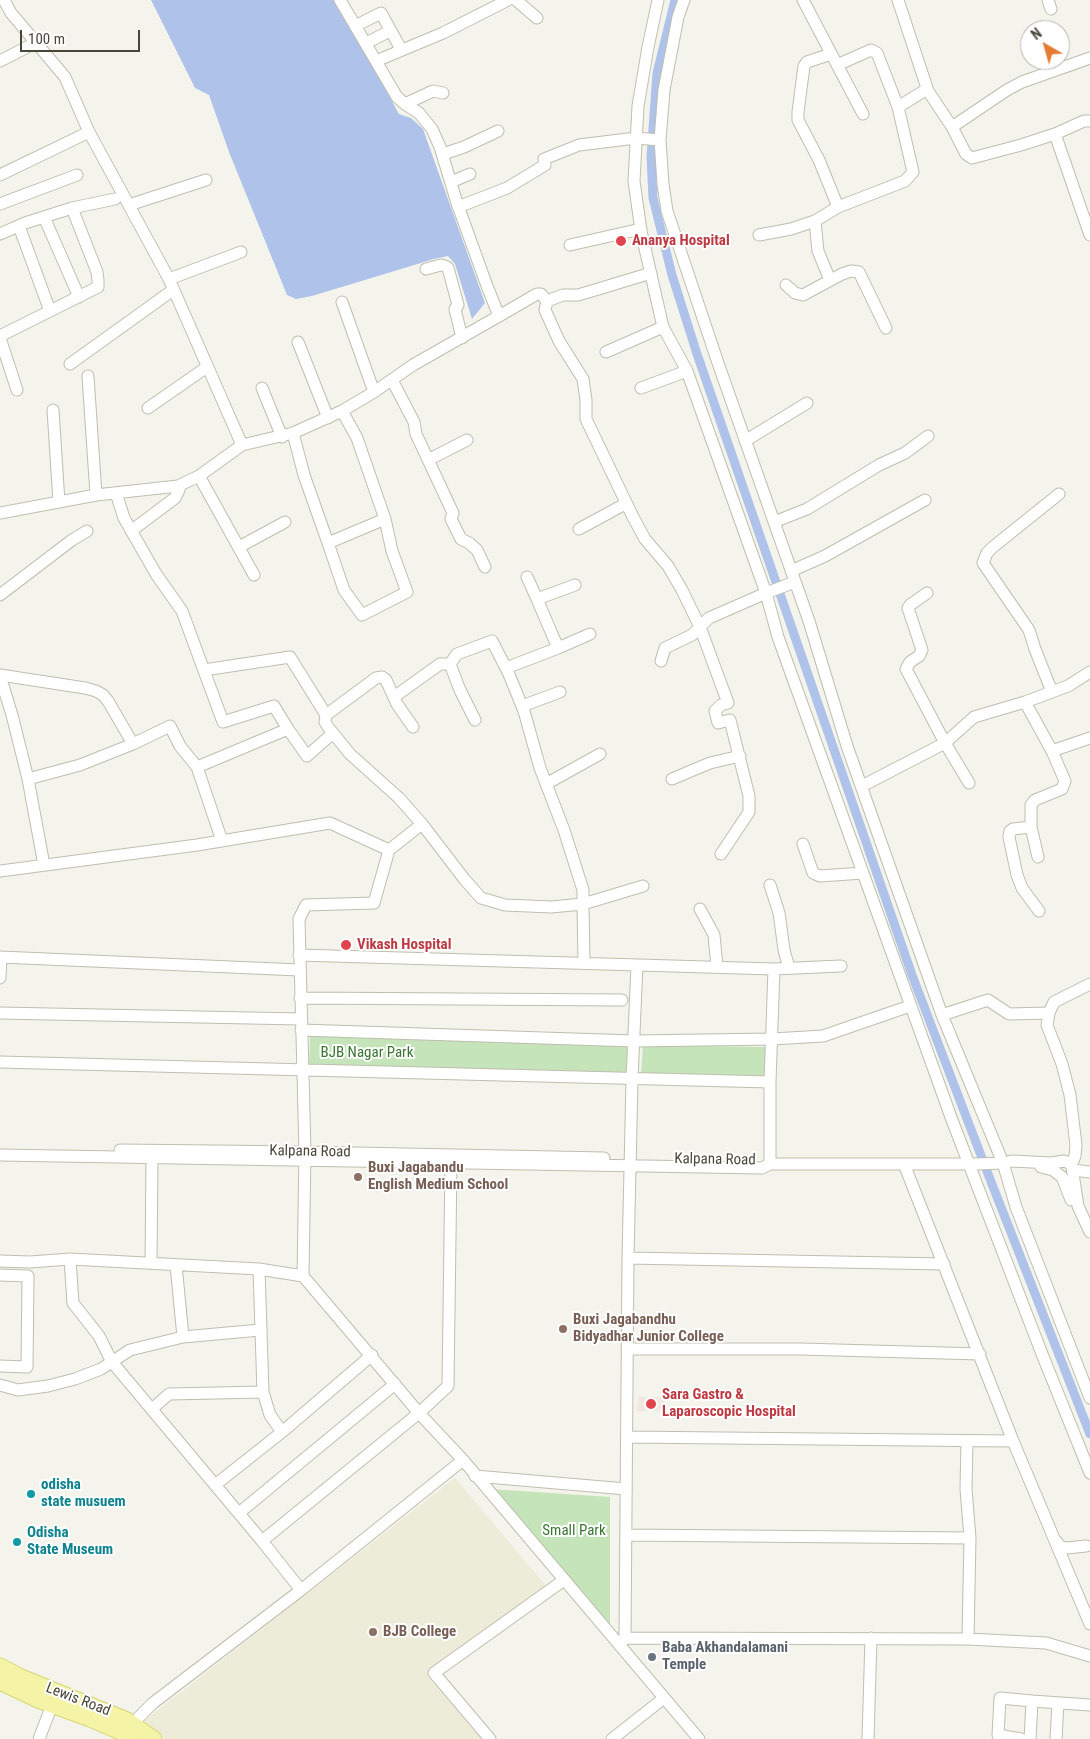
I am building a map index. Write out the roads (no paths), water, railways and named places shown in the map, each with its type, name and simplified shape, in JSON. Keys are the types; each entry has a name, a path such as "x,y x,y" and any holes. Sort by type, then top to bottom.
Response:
{"main road":[{"name":"Lewis Road","path":"0,1666 75,1700 113,1714 129,1732"},
{"name":"Lewis Road","path":"0,1682 52,1705 154,1739"}],"street":[{"path":"4,0 11,13 64,77 89,132 171,284 242,445"},
{"path":"340,0 394,92 404,104 419,113 432,129 499,316"},
{"path":"376,61 443,32 508,0"},
{"path":"516,0 537,18"},
{"path":"658,0 638,106 640,138 634,181 641,229 663,327 687,371 769,592 778,637 910,1006 973,1164 1042,1354 1090,1473"},
{"path":"684,0 678,17 664,90 658,140 667,211 774,522 791,579 809,622 833,705 942,1015 1090,1398"},
{"path":"803,0 862,114"},
{"path":"898,0 928,91 952,127 966,154 972,158 1055,134 1084,121 1090,121"},
{"path":"356,26 381,13 400,49"},
{"path":"366,43 390,31"},
{"path":"0,60 36,42"},
{"path":"759,235 792,229 815,221 838,207 905,181 912,175 913,165 898,107 878,55 874,50 871,50 837,65"},
{"path":"831,54 807,62 804,66 798,120 822,167 838,207"},
{"path":"952,127 1022,82 1090,58"},
{"path":"404,104 434,91 444,92"},
{"path":"898,107 924,91 928,91"},
{"path":"442,154 464,147 498,131"},
{"path":"0,175 89,132"},
{"path":"1055,134 1090,235"},
{"path":"458,206 507,188 545,165 544,159 579,145 640,138 658,140"},
{"path":"0,204 77,174"},
{"path":"451,182 470,174"},
{"path":"129,205 206,180"},
{"path":"0,234 72,208 115,199"},
{"path":"17,390 0,337 98,287 98,280 72,208"},
{"path":"44,217 79,297"},
{"path":"815,221 818,251 830,280"},
{"path":"19,226 50,311"},
{"path":"570,245 641,229"},
{"path":"70,364 171,284 241,252"},
{"path":"426,269 441,266 448,268 458,305 455,309 462,338"},
{"path":"786,285 795,293 803,295 851,271 859,272 886,328"},
{"path":"547,301 563,295 578,295 651,273"},
{"path":"0,513 96,495 178,486 199,476 242,445 287,435 342,411 413,365 537,294 541,294 547,301"},
{"path":"547,301 545,310 559,341 583,379 586,419 625,504 646,539 668,566 700,628 728,703 721,705 715,712 718,723 730,720 749,796 749,812 721,854"},
{"path":"342,302 374,392"},
{"path":"606,352 663,327"},
{"path":"298,342 328,418"},
{"path":"148,408 207,367"},
{"path":"641,388 687,371"},
{"path":"88,376 96,495"},
{"path":"392,380 414,422 416,434 453,513 451,519 461,539 469,542 477,550 484,568"},
{"path":"262,388 287,435 328,542 344,590 362,615 407,592 392,551 385,519 357,438 342,411"},
{"path":"745,441 807,403"},
{"path":"53,410 59,502"},
{"path":"774,522 807,509 879,465 905,453 928,436"},
{"path":"428,460 467,440"},
{"path":"199,476 254,575"},
{"path":"131,531 175,498 179,490 178,486"},
{"path":"116,493 124,518 131,531 156,574 182,611 223,722 274,706 307,756 333,733"},
{"path":"1052,692 1034,649 1030,630 984,563 987,553 993,547 1058,494"},
{"path":"661,661 666,648 692,635 709,618 769,592 825,556 925,500"},
{"path":"579,529 625,504"},
{"path":"328,542 385,519"},
{"path":"239,547 285,522"},
{"path":"0,595 72,540 87,531"},
{"path":"527,577 558,648"},
{"path":"537,599 575,585"},
{"path":"927,593 908,608 922,650 921,654 910,662 906,669 944,743 969,783"},
{"path":"506,668 590,634"},
{"path":"450,664 457,654 492,641 506,668 522,706 540,768 564,830 583,890 584,964"},
{"path":"204,670 290,657 326,715 325,722 333,733 350,754 399,798 481,898 505,904 551,907 583,904 643,886"},
{"path":"394,697 440,664 450,664"},
{"path":"450,664 475,720"},
{"path":"862,786 944,743 974,717 1068,686 1090,672"},
{"path":"44,865 28,778 0,675 96,691 108,701 133,744"},
{"path":"326,715 376,678 382,677 386,680 396,704 413,727"},
{"path":"522,706 560,692"},
{"path":"1024,702 1052,751 1065,781 1062,789 1033,802 1030,811 1031,827 1038,858"},
{"path":"28,778 80,765 133,744 170,726 180,746 197,766 222,841"},
{"path":"197,766 288,729"},
{"path":"1052,751 1090,738"},
{"path":"546,784 600,754"},
{"path":"672,779 710,763 740,756"},
{"path":"0,871 222,841 330,823 390,850"},
{"path":"302,1276 305,1156 301,1069 299,919 306,905 374,903 390,850 422,824"},
{"path":"1031,827 1013,829 1009,834 1016,876 1035,906"},
{"path":"804,844 813,873 820,876 863,873"},
{"path":"770,886 779,914 788,968"},
{"path":"700,909 714,935 717,967"},
{"path":"299,955 774,969 841,966"},
{"path":"0,978 0,957 300,970"},
{"path":"622,1641 626,1535 630,1162 637,965"},
{"path":"770,1164 770,1082 774,969"},
{"path":"1062,1177 1069,1178 1076,1145 1070,1095 1062,1064 1047,1025 1049,1013 1054,1002 1090,984"},
{"path":"300,998 622,1000"},
{"path":"942,1015 988,1000 1009,1014 1049,1013"},
{"path":"0,1013 300,1024 634,1041 823,1036 910,1006"},
{"path":"0,1062 770,1082"},
{"name":"Kalpana Road","path":"0,1148 630,1162 762,1168 770,1164 999,1163"},
{"name":"Kalpana Road","path":"0,1155 152,1158 305,1156 451,1163 630,1162"},
{"path":"151,1263 152,1158"},
{"path":"999,1163 1012,1161 1052,1163 1064,1161 1072,1169 1090,1172"},
{"path":"262,1541 420,1412 448,1386 451,1163"},
{"path":"999,1163 1048,1169 1056,1172 1062,1177 1072,1201 1078,1206"},
{"path":"904,1164 1013,1441 1090,1624"},
{"path":"1072,1169 1078,1206 1090,1232"},
{"path":"628,1258 944,1264"},
{"path":"70,1259 73,1303 99,1336 112,1362 239,1513 300,1590"},
{"path":"0,1261 30,1262 70,1259 176,1264 259,1269 302,1276 463,1460 564,1580 622,1641 664,1698 699,1739"},
{"path":"176,1264 183,1336"},
{"path":"259,1269 263,1392 270,1415 282,1432"},
{"path":"0,1275 28,1276 27,1367 0,1366"},
{"path":"0,1385 18,1390 48,1386 101,1369 130,1350 183,1336 260,1330"},
{"path":"627,1349 801,1349 980,1354"},
{"path":"215,1484 282,1432 372,1355"},
{"path":"239,1513 395,1384"},
{"path":"152,1409 169,1394 263,1392"},
{"path":"626,1437 1013,1441"},
{"path":"967,1441 966,1489 970,1538 968,1639"},
{"path":"129,1732 154,1703 463,1460"},
{"path":"476,1476 626,1489"},
{"path":"626,1535 970,1538"},
{"path":"1053,1537 1061,1547 1086,1546"},
{"path":"490,1739 434,1673 564,1580"},
{"path":"622,1641 871,1638 968,1639 1046,1643 1090,1656"},
{"path":"868,1739 871,1638"},
{"path":"612,1739 664,1698"},
{"path":"1021,1739 998,1735 1000,1698 1090,1705"},
{"path":"1030,1739 1032,1701"},
{"path":"1056,1739 1058,1703"},
{"path":"39,1739 52,1705"}],"water":[{"path":"151,0 337,0 399,114 411,118 423,129 485,303 472,319 455,264 448,256 312,296 296,299 287,295 229,152 209,95 195,88"}],"waterway":[{"path":"675,0 657,73 651,157 653,198 672,275 697,354 912,975 1090,1434"}],"place":[{"name":"Ananya Hospital","path":"621,241"},
{"name":"Vikash Hospital","path":"346,945"},
{"name":"Buxi Jagabandu English Medium School","path":"358,1177"},
{"name":"Buxi Jagabandhu Bidyadhar Junior College","path":"563,1329"},
{"name":"Sara Gastro & Laparoscopic Hospital","path":"651,1404"},
{"name":"odisha state musuem","path":"31,1494"},
{"name":"Odisha State Museum","path":"17,1542"},
{"name":"BJB College","path":"373,1632"},
{"name":"Baba Akhandalamani Temple","path":"652,1657"}],"park label":[{"name":"BJB Nagar Park","path":"367,1053"},
{"name":"Small Park","path":"574,1531"}]}
